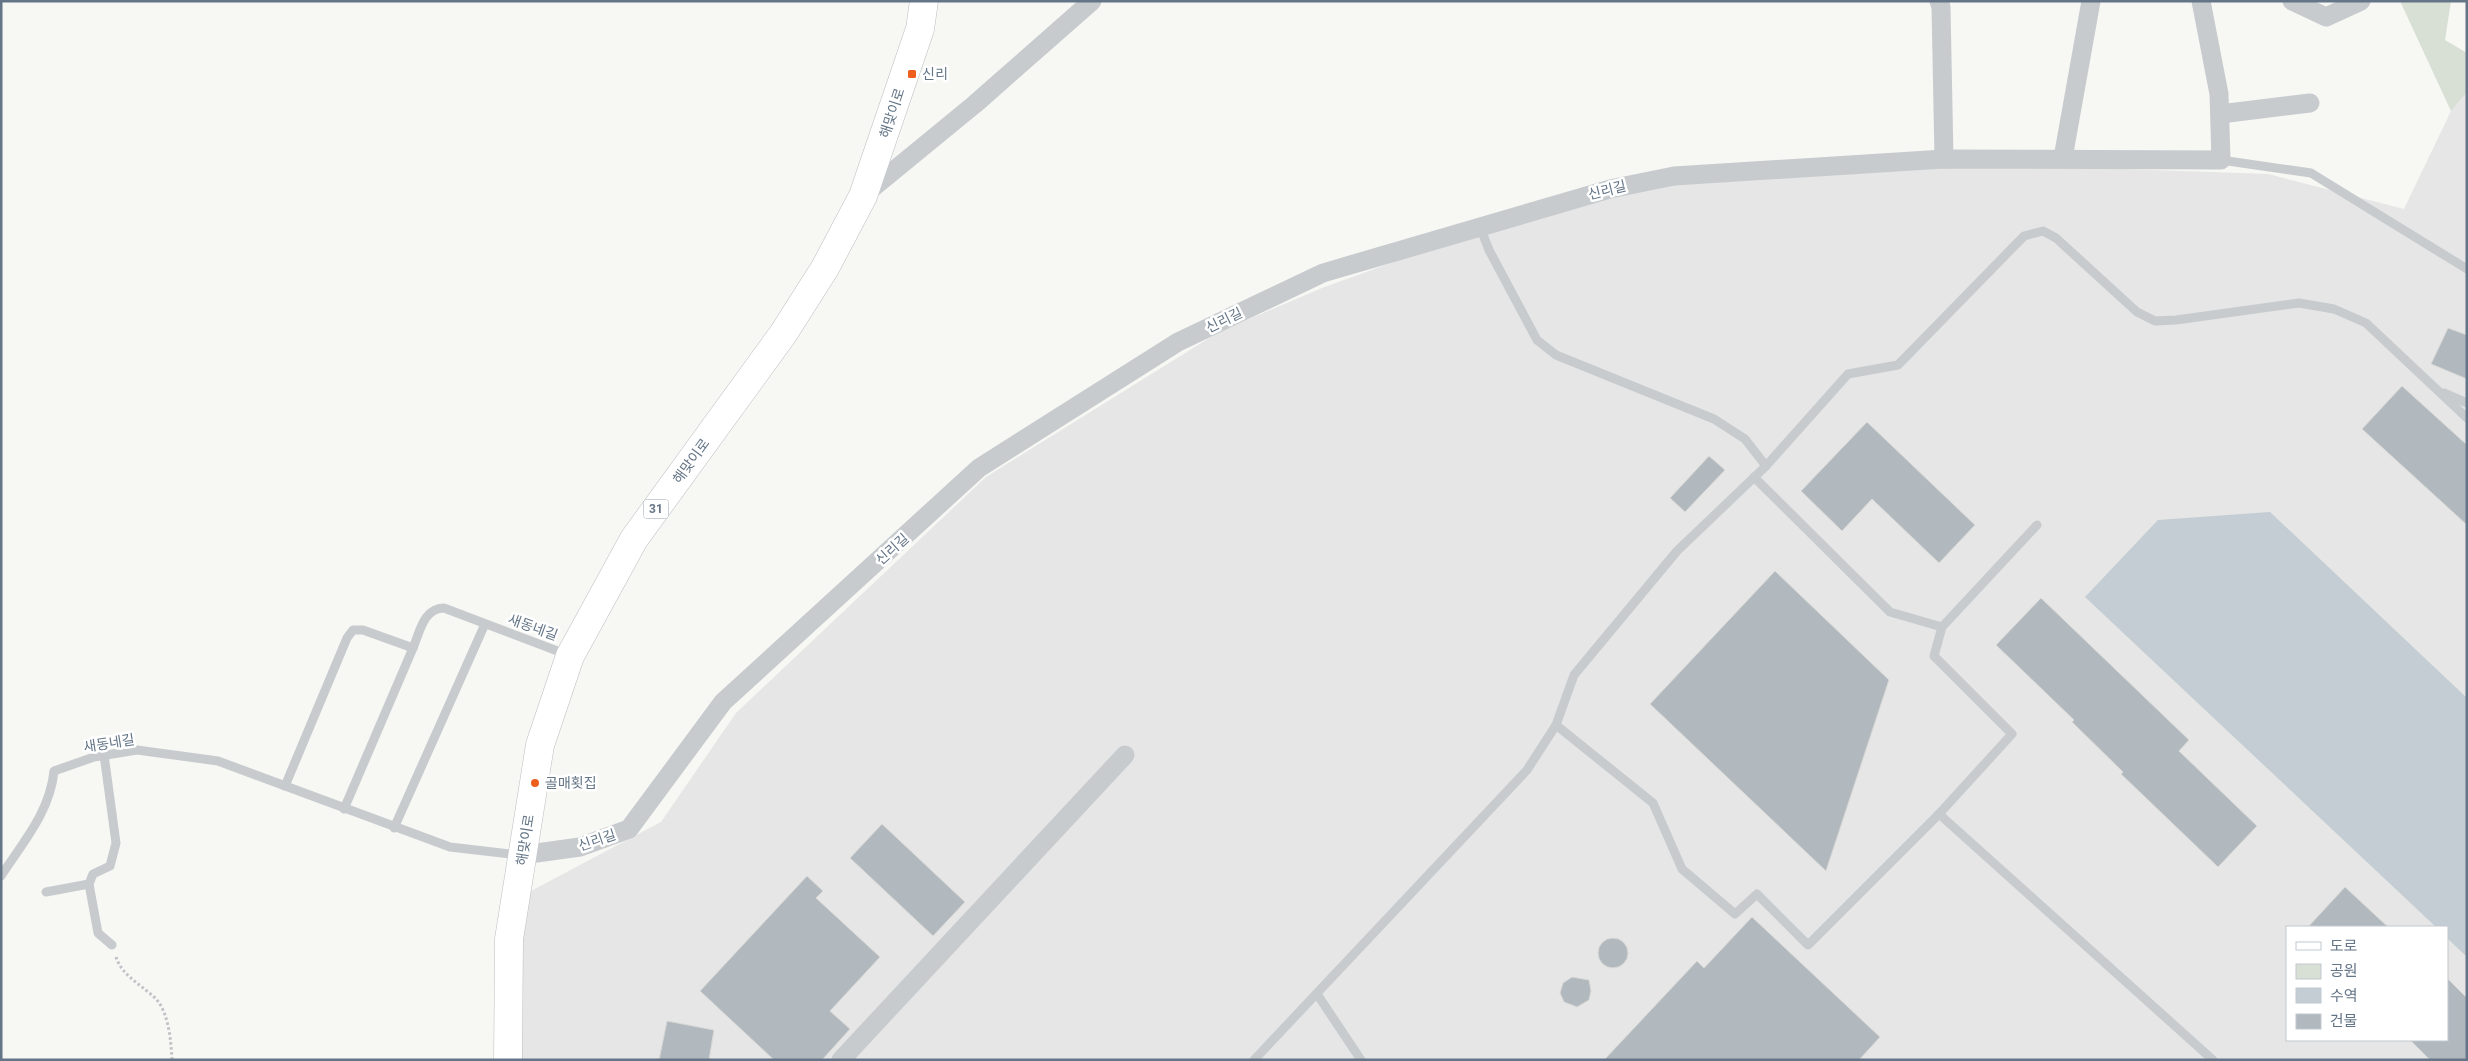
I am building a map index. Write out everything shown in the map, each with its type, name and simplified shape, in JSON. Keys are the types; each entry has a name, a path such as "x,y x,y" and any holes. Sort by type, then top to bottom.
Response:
{"main road":[{"name":"해맞이로","path":"508,1060 509,939 540,744 570,656 634,539 783,334 826,268 863,196 920,29 924,1"}],"street":[{"path":"863,196 975,104 1092,1"},
{"path":"1939,1 1941,7 1944,158"},
{"path":"2062,158 2091,1"},
{"path":"2200,1 2219,94 2221,160"},
{"path":"2292,1 2326,17 2361,1"},
{"path":"2220,114 2310,104"},
{"name":"신리길","path":"522,855 580,847 629,829 723,702 979,468 1187,338 1323,273 1610,189 1674,176 1944,158 2221,160"},
{"path":"841,1060 1125,756"}],"lane":[{"path":"2221,160 2310,173 2467,269"},
{"path":"1479,226 1488,250 1537,340 1556,355 1714,419 1745,439 1766,466"},
{"path":"1254,1060 1527,770 1556,725 1574,676 1678,551 1766,466 1848,374 1898,365 2024,236 2043,232 2056,238 2137,312 2155,321 2176,320 2299,303 2334,309 2366,323 2467,418"},
{"path":"2437,390 2467,403"},
{"path":"1754,477 1890,612 1942,627"},
{"path":"1556,725 1653,803 1682,868 1735,914 1757,894 1808,945 1939,814 2012,734 1934,656 1942,627 2037,525"},
{"name":"새동네길","path":"344,809 428,613 435,608 444,608 570,656"},
{"path":"394,828 485,624"},
{"path":"285,786 347,638 353,630 363,630 413,648"},
{"name":"새동네길","path":"1,876 41,818 52,788 54,770 104,755 137,750 218,761 394,828 450,847 522,855"},
{"path":"104,755 116,843 110,866 93,874 89,884 98,933 112,945"},
{"path":"1939,814 2213,1060"},
{"path":"46,892 89,884"},
{"path":"1317,994 1361,1060"}],"path":[{"path":"112,945 120,968 158,1001 165,1017 172,1060"}],"shaded area":[{"path":"2467,94 2467,1060 507,1060 514,900 661,822 736,713 986,477 1219,332 1322,288 1479,231 1663,176 1763,168 2066,167 2268,174 2404,209 2451,111"}],"green space":[{"path":"2400,1 2451,1 2445,40 2467,53 2467,93 2451,111"}],"water":[{"path":"2270,512 2467,698 2467,957 2448,939 2448,926 2435,926 2085,597 2158,520"}],"building":[{"path":"2448,328 2467,335 2467,379 2431,364"},
{"path":"2402,386 2467,445 2467,525 2362,429"},
{"path":"1867,422 1975,525 1939,563 1872,499 1842,531 1801,491"},
{"path":"1709,456 1725,470 1685,512 1670,498"},
{"path":"1775,571 1889,680 1826,871 1650,704"},
{"path":"2041,598 2189,740 2179,751 2257,826 2218,867 2121,774 2123,772 2072,722 2074,720 1996,645"},
{"path":"882,824 965,902 933,936 850,858"},
{"path":"807,876 823,891 816,898 880,957 830,1011 850,1029 822,1060 774,1060 700,991"},
{"path":"2345,887 2387,926 2309,926"},
{"path":"1752,917 1880,1037 1859,1060 1604,1060 1697,961 1704,968"},
{"path":"1613,938 1624,942 1628,953 1624,964 1613,968 1602,964 1598,953 1602,942"},
{"path":"1572,977 1589,980 1591,991 1589,1000 1577,1007 1564,1002 1560,993 1563,983"},
{"path":"2448,979 2467,998 2467,1060 2430,1060 2411,1041 2448,1041"},
{"path":"667,1021 714,1030 709,1060 659,1060"}],"place":[{"name":"신리","path":"912,74"},
{"name":"골매횟집","path":"535,783"}]}
